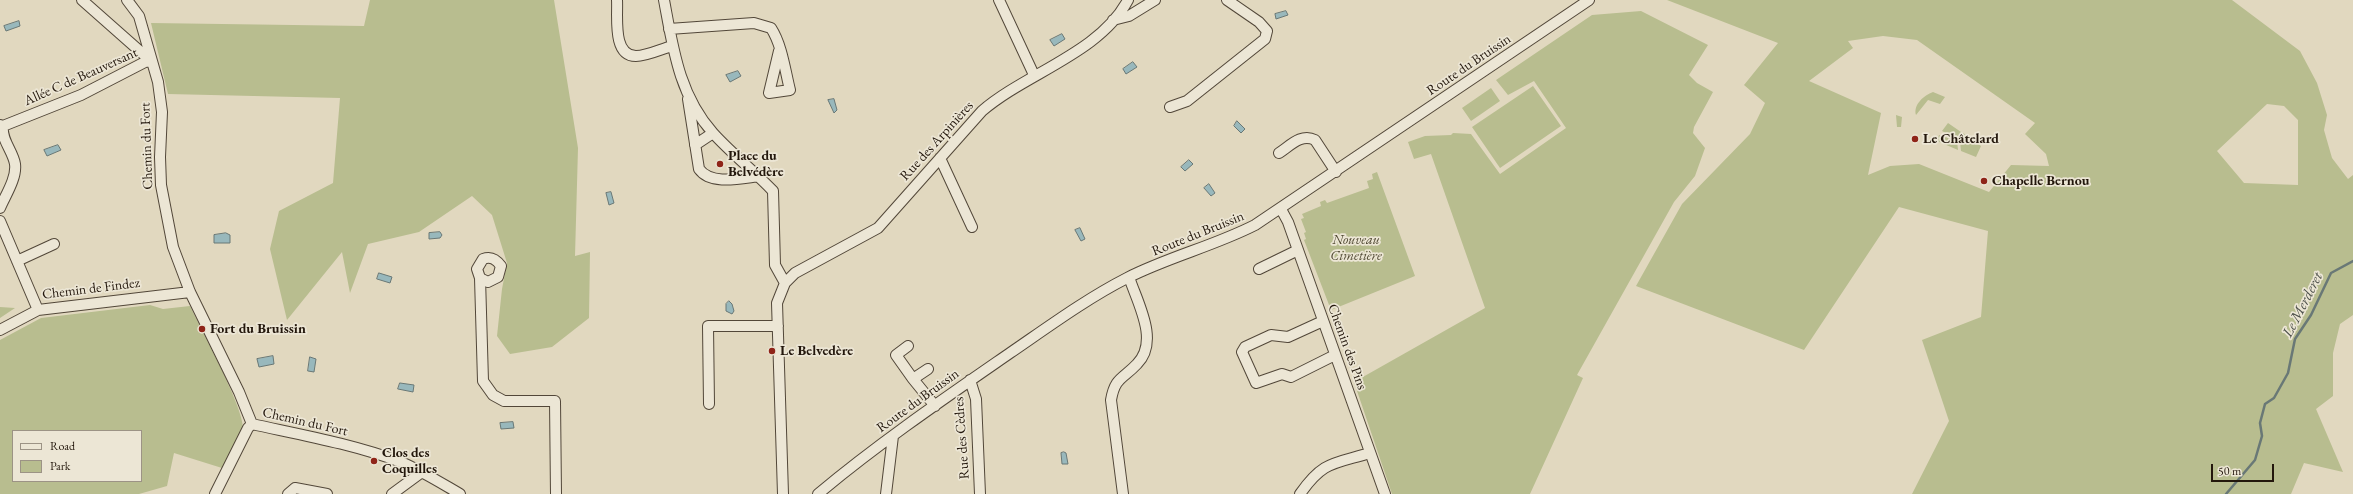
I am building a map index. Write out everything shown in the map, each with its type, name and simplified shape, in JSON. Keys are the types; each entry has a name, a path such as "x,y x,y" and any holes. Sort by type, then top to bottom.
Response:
{"street":[{"path":"82,0 152,62"},
{"name":"Chemin du Fort","path":"127,0 139,16 158,82 162,112 160,157 161,185 173,247 190,292 236,385 252,424 330,441 400,462 422,472 460,494"},
{"path":"617,0 618,39 620,47 627,53 636,56 672,46"},
{"path":"664,0 678,72 687,95 699,169 708,178 760,176"},
{"path":"999,0 1034,75"},
{"name":"Rue des Arpinières","path":"785,283 795,273 878,228 982,111 996,99 1083,47 1113,20 1128,0"},
{"name":"Rue des Arpinières","path":"1113,20 1129,16 1155,0"},
{"path":"1170,107 1187,100 1265,39 1266,31 1259,22 1227,0"},
{"name":"Route du Bruissin","path":"818,494 855,463 970,380 1092,297 1129,277 1229,238 1281,210 1589,0"},
{"path":"669,29 760,24 771,28 779,51"},
{"name":"Allée C de Beauversant","path":"1,126 81,95 145,62 152,62"},
{"path":"687,95 713,133 760,176 773,191 775,265 785,283 777,303 783,494"},
{"path":"0,208 15,171 15,162 2,132 1,126"},
{"path":"695,144 713,133"},
{"path":"1279,153 1302,137 1309,137 1315,140 1336,172"},
{"path":"940,158 972,227"},
{"name":"Chemin des Pins","path":"1281,210 1298,250 1385,494"},
{"path":"0,221 2,233 17,261 38,310"},
{"path":"17,261 54,244"},
{"path":"1259,269 1298,250"},
{"path":"1123,494 1111,400 1113,387 1120,378 1138,364 1146,349 1148,337 1129,277"},
{"path":"480,278 483,381 493,395 504,401 555,401 556,494"},
{"name":"Chemin de Findez","path":"0,330 38,310 190,292"},
{"path":"1323,321 1288,337 1271,335 1245,347 1242,352 1256,383 1282,374 1291,377 1335,355"},
{"path":"709,404 708,326 778,326"},
{"path":"908,346 896,355 935,406"},
{"path":"913,378 928,368"},
{"name":"Rue des Cèdres","path":"970,380 976,400 980,494"},
{"path":"215,494 248,428 252,424"},
{"path":"886,494 893,436"},
{"path":"1300,494 1314,476 1325,466 1370,453"},
{"path":"392,494 422,472"},
{"path":"288,494 295,488 327,494"}],"green space":[{"path":"370,0 554,0 578,148 575,256 590,252 589,318 552,347 510,354 497,336 502,289 507,263 492,215 472,196 419,232 368,244 350,293 342,252 287,320 270,249 279,211 333,183 340,98 168,94 151,23 364,26"},
{"path":"1667,0 2232,0 2300,51 2317,83 2327,115 2324,130 2332,158 2348,179 2353,175 2353,315 2340,324 2333,353 2333,396 2316,409 2343,472 2304,463 2291,494 1912,494 1949,421 1922,340 1981,317 1988,231 1899,207 1804,350 1636,286 1682,204 1750,134 1765,103 1744,85 1778,43","holes":["1883,36 1917,40 2035,123 2025,134 2046,154 2049,166 2011,165 1989,192 1919,164 1890,166 1868,175 1881,113 1809,81 1853,48 1848,41","2267,104 2284,106 2298,120 2298,185 2244,183 2217,151"]},
{"path":"1641,11 1708,45 1689,75 1697,83 1713,92 1694,127 1693,133 1705,148 1695,176 1674,202 1577,375 1583,378 1530,494 1392,494 1354,382 1485,308 1431,154 1414,159 1408,142 1425,136 1451,135 1453,133 1471,134 1500,174 1566,128 1534,81 1508,95 1496,80 1592,15"},
{"path":"1533,86 1561,126 1500,168 1472,127"},
{"path":"1491,88 1500,101 1471,121 1462,108"},
{"path":"1933,92 1945,97 1940,104 1928,100 1916,115 1916,108 1920,101 1926,95"},
{"path":"1896,115 1902,117 1901,127 1897,127"},
{"path":"1948,123 1961,132 1959,137 1956,138 1942,131"},
{"path":"1963,133 1981,146 1976,157 1961,151 1960,141"},
{"path":"1939,135 1957,141 1958,150 1937,141"},
{"name":"Nouveau Cimetière","path":"1377,172 1415,276 1331,310 1304,240 1306,239 1304,233 1306,232 1301,219 1304,218 1302,214 1321,206 1320,202 1325,200 1327,203 1369,188 1367,181 1373,179 1372,174"},
{"path":"150,305 163,309 190,306 229,385 241,416 243,427 238,442 222,468 174,453 167,486 139,494 0,494 0,340 41,318"},
{"path":"0,307 15,308 0,318"}],"water":[{"path":"1286,11 1288,15 1276,19 1275,14"},
{"path":"19,21 20,26 6,31 4,26"},
{"path":"1062,34 1065,39 1054,46 1050,40"},
{"path":"1133,62 1137,67 1126,74 1123,69"},
{"path":"738,71 741,76 730,82 726,75"},
{"path":"834,99 837,110 834,113 828,100"},
{"path":"1237,121 1245,129 1241,133 1234,126"},
{"path":"58,145 61,150 47,156 44,150"},
{"path":"1189,160 1193,164 1185,171 1181,167"},
{"path":"1209,184 1215,193 1211,196 1204,188"},
{"path":"611,192 614,203 609,205 606,193"},
{"path":"1080,228 1085,239 1081,241 1075,230"},
{"path":"440,232 442,235 440,238 429,239 429,233"},
{"path":"226,233 230,235 230,243 214,243 214,235"},
{"path":"379,273 392,277 390,283 377,279"},
{"path":"729,301 732,304 734,311 732,314 726,311 726,304"},
{"path":"273,356 274,364 259,367 257,359"},
{"path":"310,357 316,359 314,372 308,371"},
{"path":"400,383 414,385 413,392 398,389"},
{"path":"513,422 514,428 501,429 500,423"},
{"path":"1061,453 1066,453 1068,464 1062,464"}],"waterway":[{"name":"Le Merderet","path":"2226,494 2255,460 2262,436 2260,423 2265,404 2274,398 2288,373 2295,339 2311,315 2331,273 2353,261"}],"place":[{"name":"Le Châtelard","path":"1915,139"},
{"name":"Place du Belvédère","path":"720,164"},
{"name":"Chapelle Bernou","path":"1984,181"},
{"name":"Fort du Bruissin","path":"202,329"},
{"name":"Le Belvedère","path":"772,351"},
{"name":"Clos des Coquilles","path":"374,461"}]}
